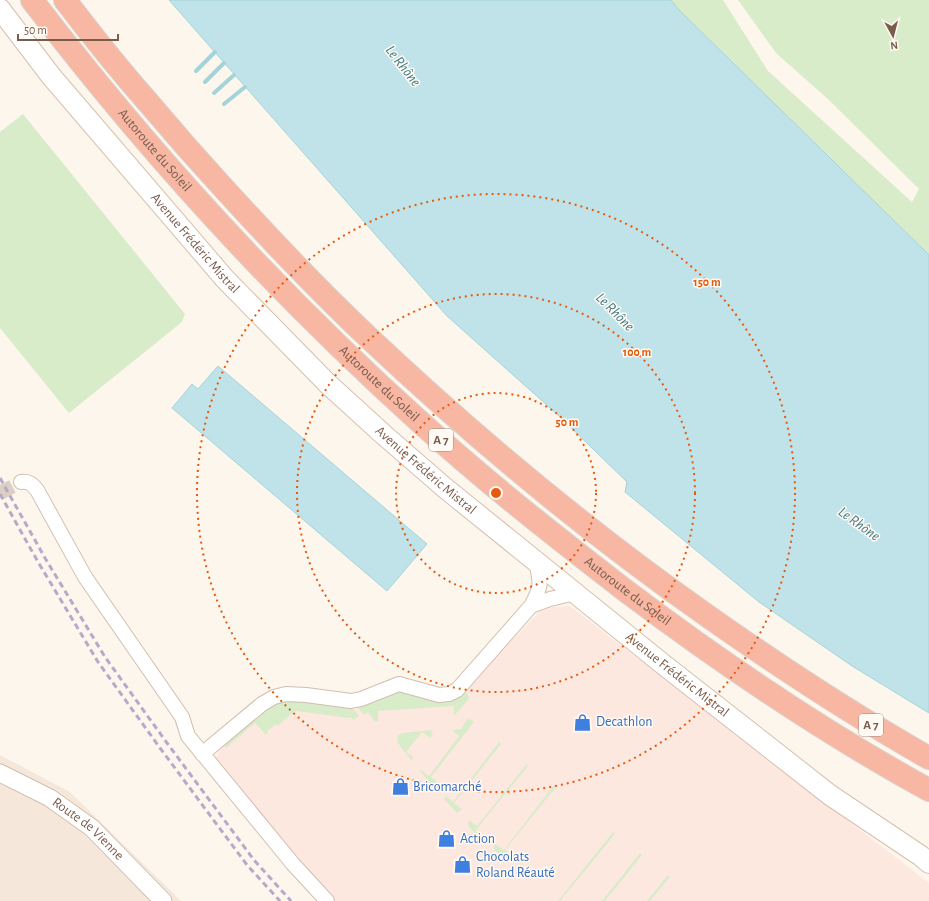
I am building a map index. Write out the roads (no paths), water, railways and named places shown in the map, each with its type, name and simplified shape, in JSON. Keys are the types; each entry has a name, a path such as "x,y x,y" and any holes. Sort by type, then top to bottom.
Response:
{"highway":[{"name":"Autoroute du Soleil","path":"32,0 70,51 185,186 291,299 420,422 515,503 594,566 693,640 786,704 855,747 929,790"},
{"name":"Autoroute du Soleil","path":"65,0 101,47 154,110 260,229 367,336 440,404 576,518 616,550 683,599 860,718 929,758"}],"main road":[{"name":"Avenue Frédéric Mistral","path":"0,9 51,76 230,285 328,384 384,436 445,488 670,670 830,795 926,859"}],"street":[{"path":"21,482 26,481 32,484 37,490 85,577 182,717 188,736 294,864 327,901"},
{"path":"202,754 262,704 286,694 351,701 361,700 399,684 439,695 449,694 457,690 531,606 539,590 540,580 536,562"},
{"path":"531,606 550,599 575,593"},
{"name":"Route de Vienne","path":"0,773 50,798 92,828 163,901"}],"water":[{"name":"Le Rhône","path":"169,0 671,0 679,10 929,255 929,713 852,666 759,602 625,492 627,482 558,415 447,316"},
{"path":"218,366 427,544 387,591 172,408 192,384 198,389"}],"waterway":[{"path":"196,71 215,52"},
{"path":"205,82 224,63"},
{"path":"214,93 234,75"},
{"path":"224,104 245,87"}],"tunnel":[{"path":"0,493 21,482"}],"railway":[{"path":"0,478 45,558 105,657 254,860 291,901"},
{"path":"0,494 38,562 98,662 247,865 280,901"}],"place":[{"name":"Decathlon","path":"583,722"},
{"name":"Bricomarché","path":"400,787"},
{"name":"Action","path":"447,839"},
{"name":"Chocolats Roland Réauté","path":"463,865"}]}
